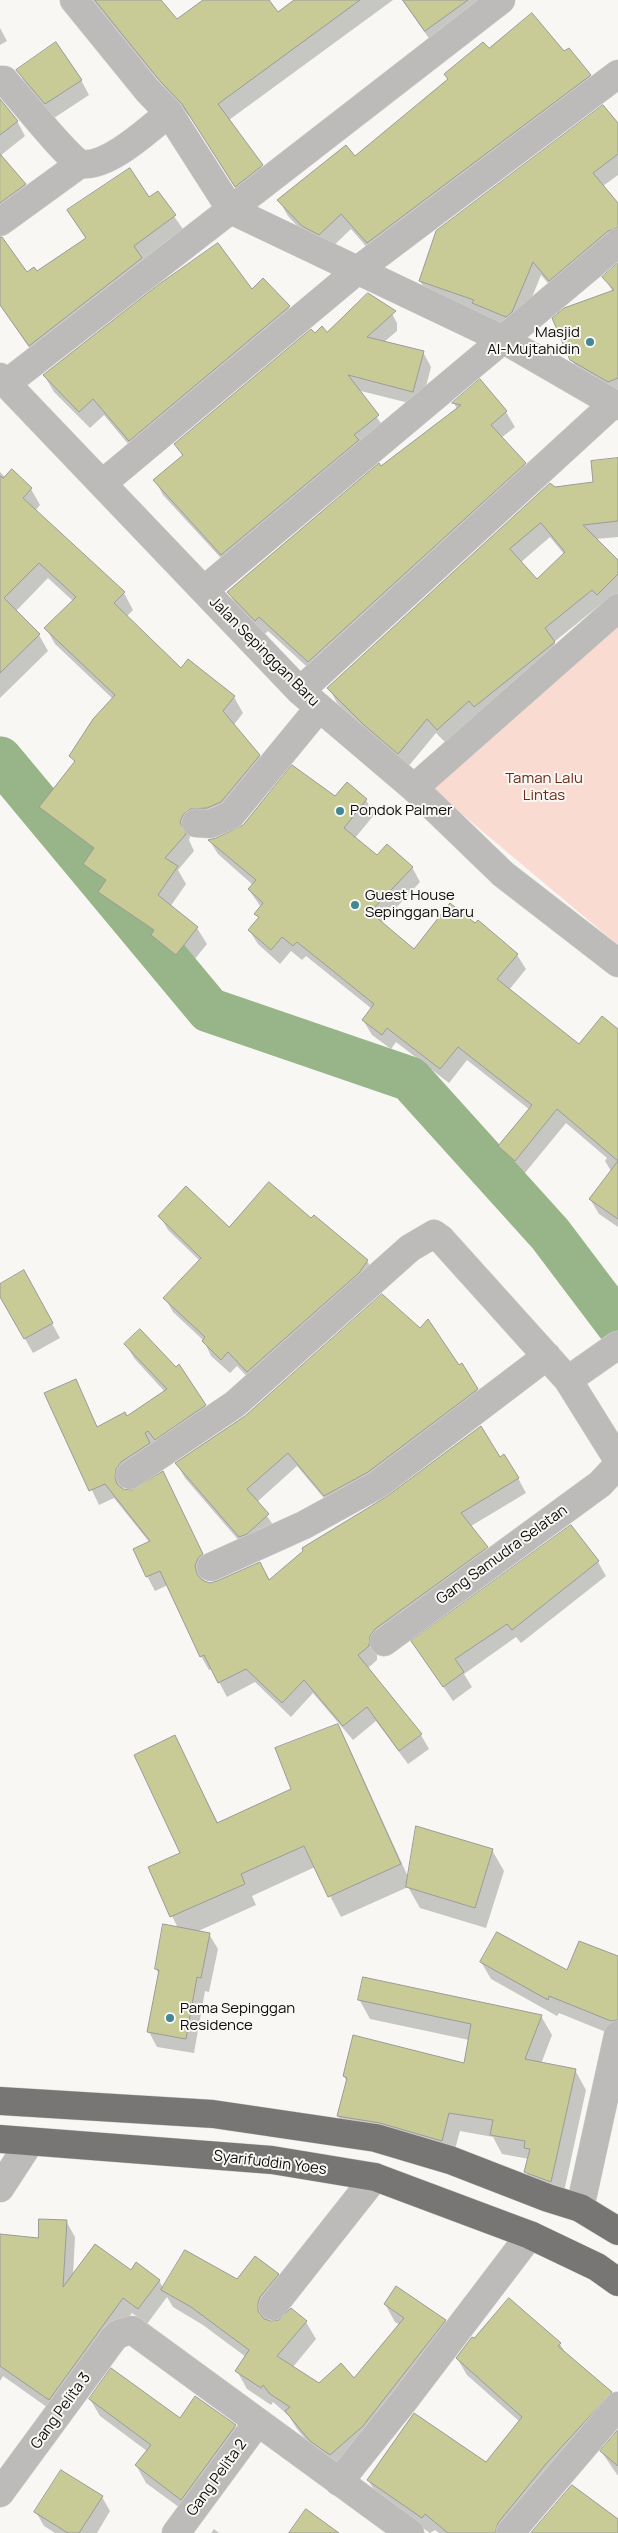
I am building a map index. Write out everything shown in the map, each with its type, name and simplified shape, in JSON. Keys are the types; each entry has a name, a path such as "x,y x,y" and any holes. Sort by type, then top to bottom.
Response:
{"highway":[{"path":"0,2101 213,2114 376,2138 450,2160 548,2198 580,2208 618,2231"},
{"name":"Syarifuddin Yoes","path":"0,2139 272,2160 375,2177 530,2235 597,2266 618,2282"}],"street":[{"path":"74,0 148,91 169,113 232,210 359,269 504,340 615,405 310,700 231,815 210,824 196,823"},
{"path":"4,380 232,210 501,0"},
{"path":"103,483 359,269 618,74"},
{"path":"0,80 4,80 30,108 68,155 80,164"},
{"path":"0,222 80,164 94,164 131,144 169,113"},
{"path":"204,590 618,243"},
{"name":"Jalan Sepinggan Baru","path":"4,380 310,700 414,788 502,874 618,963"},
{"path":"414,788 618,608"},
{"path":"130,1475 235,1404 410,1248 427,1236 434,1234 441,1239 547,1356 576,1375 618,1460"},
{"path":"576,1375 618,1345"},
{"path":"211,1567 304,1525 377,1485 547,1356"},
{"name":"Gang Samudra Selatan","path":"384,1642 600,1484 618,1465"},
{"path":"580,2208 618,2035"},
{"path":"0,2188 30,2142"},
{"path":"272,2306 375,2177"},
{"path":"339,2482 410,2394 530,2235"},
{"name":"Gang Pelita 3","path":"0,2493 113,2339 132,2330 257,2423"},
{"path":"510,2533 618,2406"},
{"path":"257,2423 339,2482 401,2531"},
{"name":"Gang Pelita 2","path":"176,2533 257,2423"}],"green space":[{"name":"Taman Lalu Lintas","path":"618,626 618,945 432,789"}],"building":[{"path":"95,0 161,0 177,19 203,0 269,0 278,12 294,0 360,0 218,104 263,165 235,187 182,104 160,81"},
{"path":"403,0 468,0 425,31"},
{"path":"532,13 564,51 569,48 591,75 367,243 341,214 319,235 302,226 277,200 346,145 355,156 448,79 444,74 483,42 489,48"},
{"path":"56,42 82,80 45,104 16,70"},
{"path":"0,99 18,121 0,135"},
{"path":"603,105 618,123 618,154 593,173 618,203 618,228 608,231 549,281 533,262 512,312 506,317 472,303 474,300 419,281 436,231"},
{"path":"0,154 26,184 0,203"},
{"path":"130,168 149,197 158,191 176,215 134,246 142,258 29,346 0,305 0,237 2,237 27,272 34,267 37,271 86,238 67,210"},
{"path":"218,243 252,289 263,278 290,306 129,441 93,399 79,412 43,375 158,285"},
{"name":"Masjid Al-Mujtahidin","path":"618,263 618,378 608,382 570,360 552,318 564,308 614,290 602,277"},
{"path":"368,293 396,311 367,337 424,351 413,392 348,375 379,415 354,435 359,440 221,555 153,480 183,455 174,444 311,329 315,333 322,326 327,332"},
{"path":"480,379 507,411 491,425 526,463 308,662 259,617 255,621 227,592 379,463 381,466 461,405 452,403"},
{"path":"618,458 618,521 583,525 618,560 618,574 597,595 592,590 545,628 555,642 474,707 469,701 437,730 427,719 398,754 364,725 327,688 550,483 555,487 593,482 591,461","holes":["541,523 565,552 537,579 510,549"]},
{"path":"12,469 32,488 23,498 125,592 114,603 181,668 188,659 235,696 223,711 260,755 221,802 207,808 190,809 183,815 180,822 186,834 165,858 178,866 158,895 198,927 176,955 151,935 154,930 98,892 106,880 83,864 94,848 39,807 75,761 69,756 93,719 115,695 44,628 76,597 39,563 4,598 40,634 0,673 0,476 3,478"},
{"path":"292,765 335,796 347,782 367,799 344,828 377,855 387,844 413,867 370,912 414,949 450,903 475,923 478,920 518,954 497,979 579,1044 602,1016 618,1029 618,1161 557,1109 515,1161 498,1146 532,1105 458,1047 440,1069 387,1028 382,1035 362,1020 374,1004 297,942 293,946 282,937 271,950 248,930 259,917 254,914 263,903 248,889 256,880 208,840 243,825"},
{"path":"618,1161 618,1219 589,1199"},
{"path":"269,1182 311,1218 314,1215 368,1260 359,1273 247,1372 228,1352 221,1360 202,1341 205,1337 163,1298 201,1258 158,1216 186,1186 229,1227"},
{"path":"24,1270 53,1323 24,1339 0,1297 0,1284"},
{"path":"382,1294 420,1328 428,1319 459,1365 462,1363 478,1389 368,1472 324,1496 288,1453 247,1489 269,1514 247,1534 239,1537 175,1463 245,1416"},
{"path":"140,1329 176,1367 179,1364 206,1405 155,1440 148,1431 145,1433 150,1443 121,1462 116,1469 115,1477 117,1484 123,1489 132,1490 163,1471 203,1554 198,1558 195,1566 197,1574 202,1580 210,1583 217,1581 260,1562 269,1580 303,1551 302,1548 386,1497 481,1426 500,1457 504,1454 519,1478 461,1513 488,1547 375,1629 370,1636 369,1646 358,1655 422,1734 399,1751 367,1707 343,1726 304,1680 282,1703 246,1669 218,1683 204,1655 200,1657 160,1571 146,1577 133,1549 150,1541 105,1484 89,1491 44,1393 76,1379 97,1427 125,1412 127,1416 167,1389 124,1344"},
{"path":"571,1525 599,1561 512,1630 507,1624 455,1659 464,1672 443,1687 411,1641"},
{"path":"338,1724 401,1864 328,1897 304,1846 241,1874 245,1884 170,1917 148,1867 180,1853 134,1755 175,1735 217,1823 291,1789 275,1748"},
{"path":"416,1826 493,1849 475,1908 406,1887"},
{"path":"163,1924 210,1933 201,1978 197,1977 186,2039 147,2032 159,1970 155,1969"},
{"path":"497,1932 567,1970 579,1941 618,1956 618,2020 611,2021 549,1996 548,2000 480,1962"},
{"path":"363,1977 542,2015 525,2059 576,2069 551,2182 524,2172 530,2149 524,2148 525,2141 490,2135 493,2120 449,2113 442,2141 380,2123 337,2116 347,2078 343,2076 353,2035 464,2063 471,2024 358,2000"},
{"path":"39,2219 67,2220 63,2287 95,2244 131,2270 136,2262 160,2280 138,2309 123,2298 49,2400 0,2366 0,2234 38,2238"},
{"path":"185,2250 237,2279 255,2256 279,2274 260,2297 258,2311 264,2319 271,2321 279,2320 291,2308 307,2321 277,2356 319,2383 341,2363 354,2378 404,2318 384,2304 396,2286 446,2320 363,2426 330,2455 310,2441 285,2411 290,2407 270,2394 263,2385 261,2388 235,2371 249,2350 191,2307 161,2290"},
{"path":"509,2298 561,2343 558,2346 612,2392 545,2465 498,2523 495,2533 448,2533 425,2514 422,2518 367,2480 414,2413 486,2462 522,2417 456,2358 472,2337 474,2338"},
{"path":"111,2368 180,2418 195,2396 236,2425 181,2500 135,2465 151,2445 89,2399"},
{"path":"618,2430 618,2466 600,2451"},
{"path":"61,2470 103,2496 79,2533 68,2533 34,2512"},
{"path":"572,2485 618,2519 618,2533 531,2533"},
{"path":"306,2509 339,2533 289,2533"}],"waterway":[{"path":"0,759 209,1010 410,1079 550,1234 618,1324"}],"place":[{"name":"Masjid Al-Mujtahidin","path":"590,342"},
{"name":"Pondok Palmer","path":"340,811"},
{"name":"Guest House Sepinggan Baru","path":"355,905"},
{"name":"Pama Sepinggan Residence","path":"170,2018"}]}
